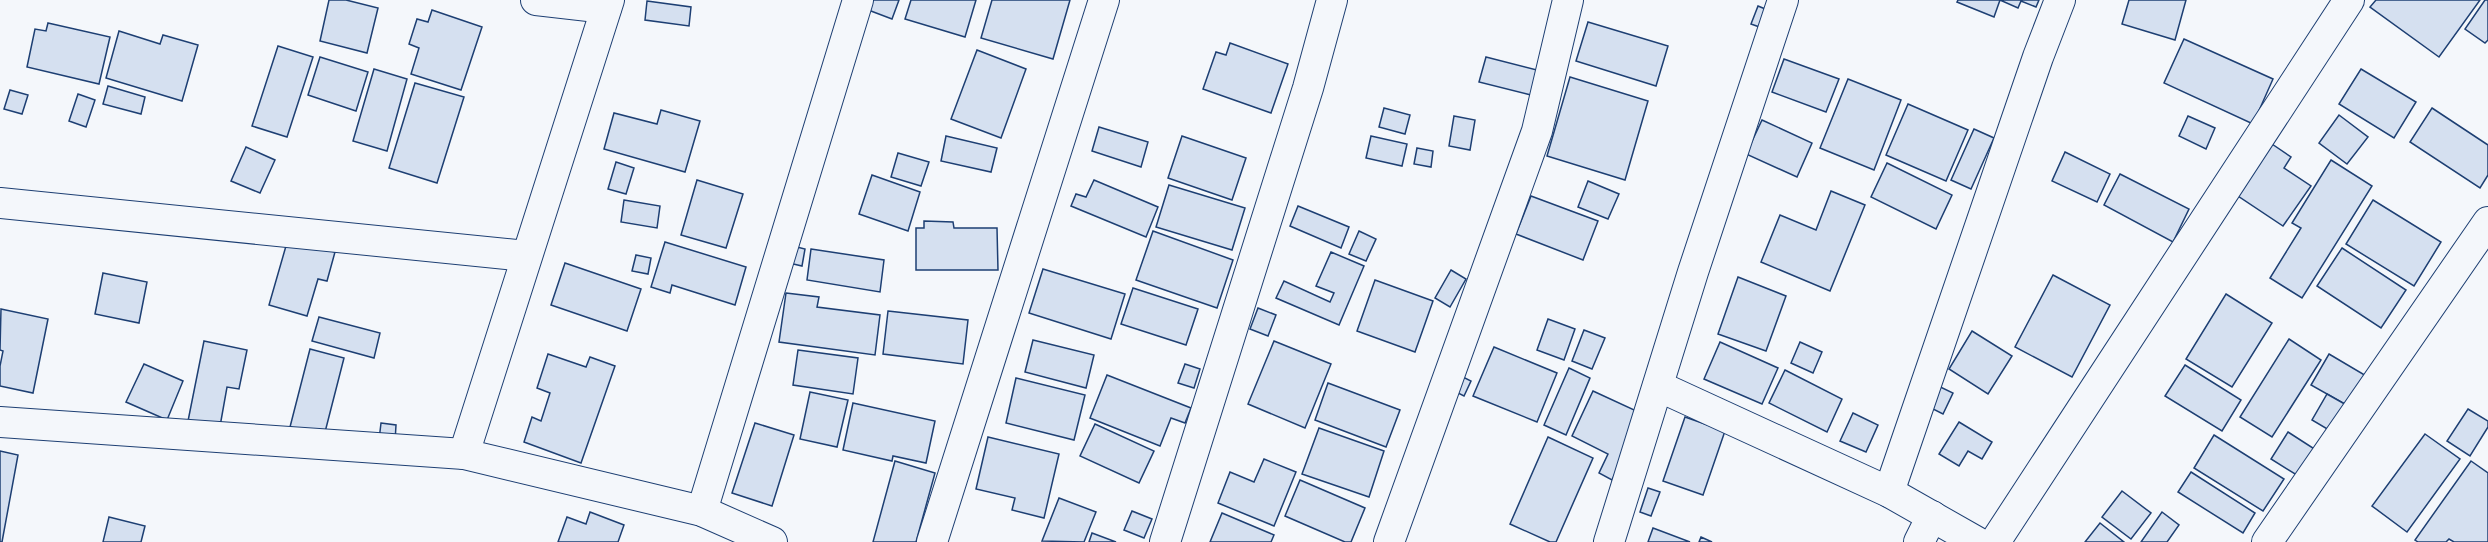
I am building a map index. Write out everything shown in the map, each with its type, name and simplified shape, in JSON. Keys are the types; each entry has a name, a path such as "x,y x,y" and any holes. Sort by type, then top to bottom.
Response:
{"street":[{"path":"464,454 607,4 536,0"},
{"path":"702,511 858,0"},
{"path":"932,542 1104,0"},
{"path":"1165,542 1308,88 1332,0"},
{"path":"1389,542 1537,131 1568,0"},
{"path":"1610,542 1783,0"},
{"path":"1889,492 2034,68 2060,0"},
{"path":"1995,542 2349,0"},
{"path":"0,203 526,256"},
{"path":"2267,542 2488,222"},
{"path":"1658,386 1889,492 1925,529 1977,542"},
{"path":"0,422 464,454 702,511 772,542"}],"building":[{"path":"329,0 346,0 378,8 367,53 320,41"},
{"path":"866,0 899,0 892,19 863,8"},
{"path":"911,0 976,0 965,37 905,19"},
{"path":"992,0 1070,0 1053,59 981,38"},
{"path":"1958,0 2000,0 1994,17 1957,2"},
{"path":"2000,0 2039,0 2036,7 2021,1 2018,8"},
{"path":"2129,0 2186,0 2175,40 2122,24"},
{"path":"2376,0 2480,0 2439,57 2370,7"},
{"path":"2485,0 2488,0 2488,40 2485,43 2465,29"},
{"path":"647,1 691,7 689,26 645,20"},
{"path":"1758,6 1775,13 1768,30 1751,24"},
{"path":"432,10 482,27 461,90 411,74 419,48 409,44 417,19 428,22"},
{"path":"1588,22 1668,46 1656,86 1576,61"},
{"path":"48,23 110,37 99,84 27,67 35,29 46,31"},
{"path":"119,31 160,44 163,35 198,45 182,101 106,78"},
{"path":"2184,39 2273,79 2253,124 2164,83"},
{"path":"1230,43 1288,64 1271,113 1203,89 1216,52 1226,55"},
{"path":"278,46 313,57 287,137 252,126"},
{"path":"977,50 1026,69 1001,138 951,119"},
{"path":"320,57 368,72 356,111 308,95"},
{"path":"1486,57 1537,70 1531,95 1479,82"},
{"path":"1784,59 1839,79 1826,112 1772,92"},
{"path":"374,69 407,79 387,151 353,141"},
{"path":"2361,69 2416,102 2394,138 2339,104"},
{"path":"1570,77 1648,101 1625,180 1547,156"},
{"path":"1848,79 1901,100 1874,170 1820,148"},
{"path":"415,83 464,97 437,183 389,168"},
{"path":"108,86 145,97 141,114 103,104"},
{"path":"10,90 28,95 22,114 4,109"},
{"path":"78,94 95,100 86,127 69,121"},
{"path":"1908,104 1968,130 1946,181 1886,155"},
{"path":"1384,108 1410,115 1405,134 1379,127"},
{"path":"2432,108 2488,145 2488,175 2480,188 2410,142"},
{"path":"661,110 700,121 685,172 604,149 614,113 657,124"},
{"path":"2339,115 2368,137 2347,164 2319,143"},
{"path":"1454,116 1475,120 1470,150 1449,146"},
{"path":"2188,116 2215,128 2206,149 2179,136"},
{"path":"1762,120 1812,143 1797,177 1746,154"},
{"path":"1099,127 1148,142 1141,167 1092,151"},
{"path":"1974,129 1994,138 1971,189 1951,180"},
{"path":"946,136 997,148 991,172 941,161"},
{"path":"1182,136 1246,158 1232,200 1168,178"},
{"path":"1371,136 1407,144 1402,166 1366,158"},
{"path":"2269,142 2291,157 2284,168 2311,186 2283,226 2235,194"},
{"path":"246,147 275,160 260,193 231,181"},
{"path":"1417,148 1433,151 1431,167 1414,164"},
{"path":"2065,152 2110,174 2097,202 2052,181"},
{"path":"898,153 929,162 921,186 891,177"},
{"path":"2331,160 2372,186 2302,298 2270,278 2301,228 2292,223"},
{"path":"616,162 634,168 626,194 608,189"},
{"path":"1887,163 1952,195 1936,229 1871,197"},
{"path":"2120,174 2189,209 2173,242 2104,205"},
{"path":"872,175 920,192 908,231 859,214"},
{"path":"697,180 743,194 726,248 681,235"},
{"path":"1094,180 1158,207 1146,237 1071,206 1076,194 1086,197"},
{"path":"1588,181 1619,194 1608,219 1578,207"},
{"path":"1169,185 1245,208 1232,250 1156,227"},
{"path":"1831,191 1865,205 1830,291 1761,262 1780,215 1816,230"},
{"path":"1531,196 1598,221 1583,260 1516,234"},
{"path":"624,200 660,206 657,228 621,222"},
{"path":"2373,200 2441,242 2414,286 2346,244"},
{"path":"1298,206 1349,227 1341,248 1290,226"},
{"path":"924,221 953,222 954,228 997,228 998,270 916,270 916,228 924,228"},
{"path":"1153,231 1233,260 1217,308 1136,280"},
{"path":"1359,231 1376,239 1366,261 1349,254"},
{"path":"288,239 335,252 327,281 318,279 307,316 269,305"},
{"path":"665,242 746,267 735,305 672,285 670,293 651,287"},
{"path":"793,246 805,249 802,266 789,263"},
{"path":"2342,248 2406,290 2381,328 2317,286"},
{"path":"811,249 884,260 880,292 807,280"},
{"path":"1331,252 1364,266 1339,325 1276,298 1284,281 1330,302 1334,293 1316,286"},
{"path":"636,255 651,258 648,274 632,271"},
{"path":"565,263 641,289 627,331 551,305"},
{"path":"1043,269 1125,294 1111,339 1029,313"},
{"path":"1451,270 1466,279 1450,307 1435,298"},
{"path":"103,273 147,282 139,323 95,314"},
{"path":"2053,275 2110,305 2072,377 2015,347"},
{"path":"1738,277 1786,296 1766,351 1718,334"},
{"path":"1375,280 1433,301 1415,352 1357,331"},
{"path":"1133,288 1198,309 1186,345 1121,324"},
{"path":"786,293 819,297 817,307 880,315 875,355 779,342"},
{"path":"2226,294 2272,323 2232,387 2186,359"},
{"path":"1258,308 1276,315 1268,336 1250,329"},
{"path":"1,309 48,319 33,393 0,386 3,351 0,350"},
{"path":"888,311 968,320 963,364 883,354"},
{"path":"319,317 380,333 374,358 312,341"},
{"path":"1548,319 1575,329 1564,360 1537,350"},
{"path":"1584,330 1605,338 1592,369 1572,361"},
{"path":"1972,331 2012,356 1988,394 1949,369"},
{"path":"2289,339 2321,360 2272,437 2240,417"},
{"path":"1033,340 1094,355 1086,388 1025,372"},
{"path":"204,341 247,350 239,389 227,387 219,432 187,426"},
{"path":"1274,341 1331,364 1305,428 1248,404"},
{"path":"1720,342 1778,368 1762,404 1704,379"},
{"path":"1800,342 1822,352 1813,373 1791,363"},
{"path":"1494,347 1557,373 1537,422 1473,396"},
{"path":"310,349 344,358 324,436 290,427"},
{"path":"798,350 858,358 853,394 793,385"},
{"path":"548,354 586,367 590,357 615,366 581,463 524,442 532,417 541,421 550,393 537,388"},
{"path":"2329,354 2368,377 2350,407 2311,385"},
{"path":"144,364 183,381 167,420 126,402"},
{"path":"1185,364 1200,369 1194,388 1178,383"},
{"path":"2185,365 2241,400 2222,431 2165,396"},
{"path":"1569,368 1590,378 1566,435 1544,425"},
{"path":"1785,370 1842,399 1827,432 1769,403"},
{"path":"1457,374 1471,381 1464,396 1450,389"},
{"path":"1107,375 1191,408 1185,423 1171,418 1160,446 1090,418"},
{"path":"1016,378 1085,395 1074,440 1006,423"},
{"path":"1930,382 1953,393 1943,414 1921,403"},
{"path":"1328,383 1400,410 1386,447 1315,420"},
{"path":"1593,391 1643,414 1612,480 1599,473 1608,454 1572,436"},
{"path":"810,392 848,400 837,447 800,439"},
{"path":"2327,394 2350,407 2334,433 2312,420"},
{"path":"853,403 935,421 926,463 893,456 892,461 843,450"},
{"path":"2468,409 2488,421 2488,427 2470,456 2447,441"},
{"path":"1853,413 1878,425 1866,452 1840,441"},
{"path":"1685,417 1725,431 1703,495 1663,481"},
{"path":"1959,422 1992,442 1982,459 1968,451 1959,466 1939,454"},
{"path":"381,423 396,425 395,442 379,440"},
{"path":"755,423 794,435 772,506 732,493"},
{"path":"1095,424 1154,451 1139,483 1080,456"},
{"path":"1319,428 1384,451 1369,497 1302,474"},
{"path":"2288,432 2316,450 2300,477 2271,459"},
{"path":"2425,434 2460,459 2407,532 2372,506"},
{"path":"2214,435 2284,479 2263,511 2194,468"},
{"path":"988,437 1059,454 1044,518 1012,510 1015,498 976,489"},
{"path":"1548,437 1593,458 1556,542 1550,542 1510,524"},
{"path":"0,451 18,455 2,542 0,542"},
{"path":"1264,459 1296,472 1274,526 1218,503 1230,472 1254,482"},
{"path":"895,461 935,473 916,542 873,542"},
{"path":"2471,461 2488,473 2488,542 2454,542 2449,539 2446,542 2418,542 2415,540"},
{"path":"2191,472 2255,513 2243,533 2178,492"},
{"path":"1300,480 1365,508 1351,542 1345,542 1285,516"},
{"path":"1648,488 1660,492 1651,516 1640,512"},
{"path":"2122,491 2151,513 2131,539 2102,517"},
{"path":"1059,498 1096,512 1084,542 1042,541"},
{"path":"1132,511 1152,519 1144,538 1124,530"},
{"path":"590,512 624,525 618,542 558,542 567,517 586,524"},
{"path":"2162,512 2179,525 2167,542 2141,542"},
{"path":"1222,513 1274,535 1271,542 1210,542"},
{"path":"109,517 145,526 141,542 103,542"},
{"path":"2100,523 2124,542 2085,542"},
{"path":"1653,528 1690,542 1648,542"},
{"path":"1092,533 1116,542 1089,542"},
{"path":"1701,537 1712,542 1699,542"}]}
